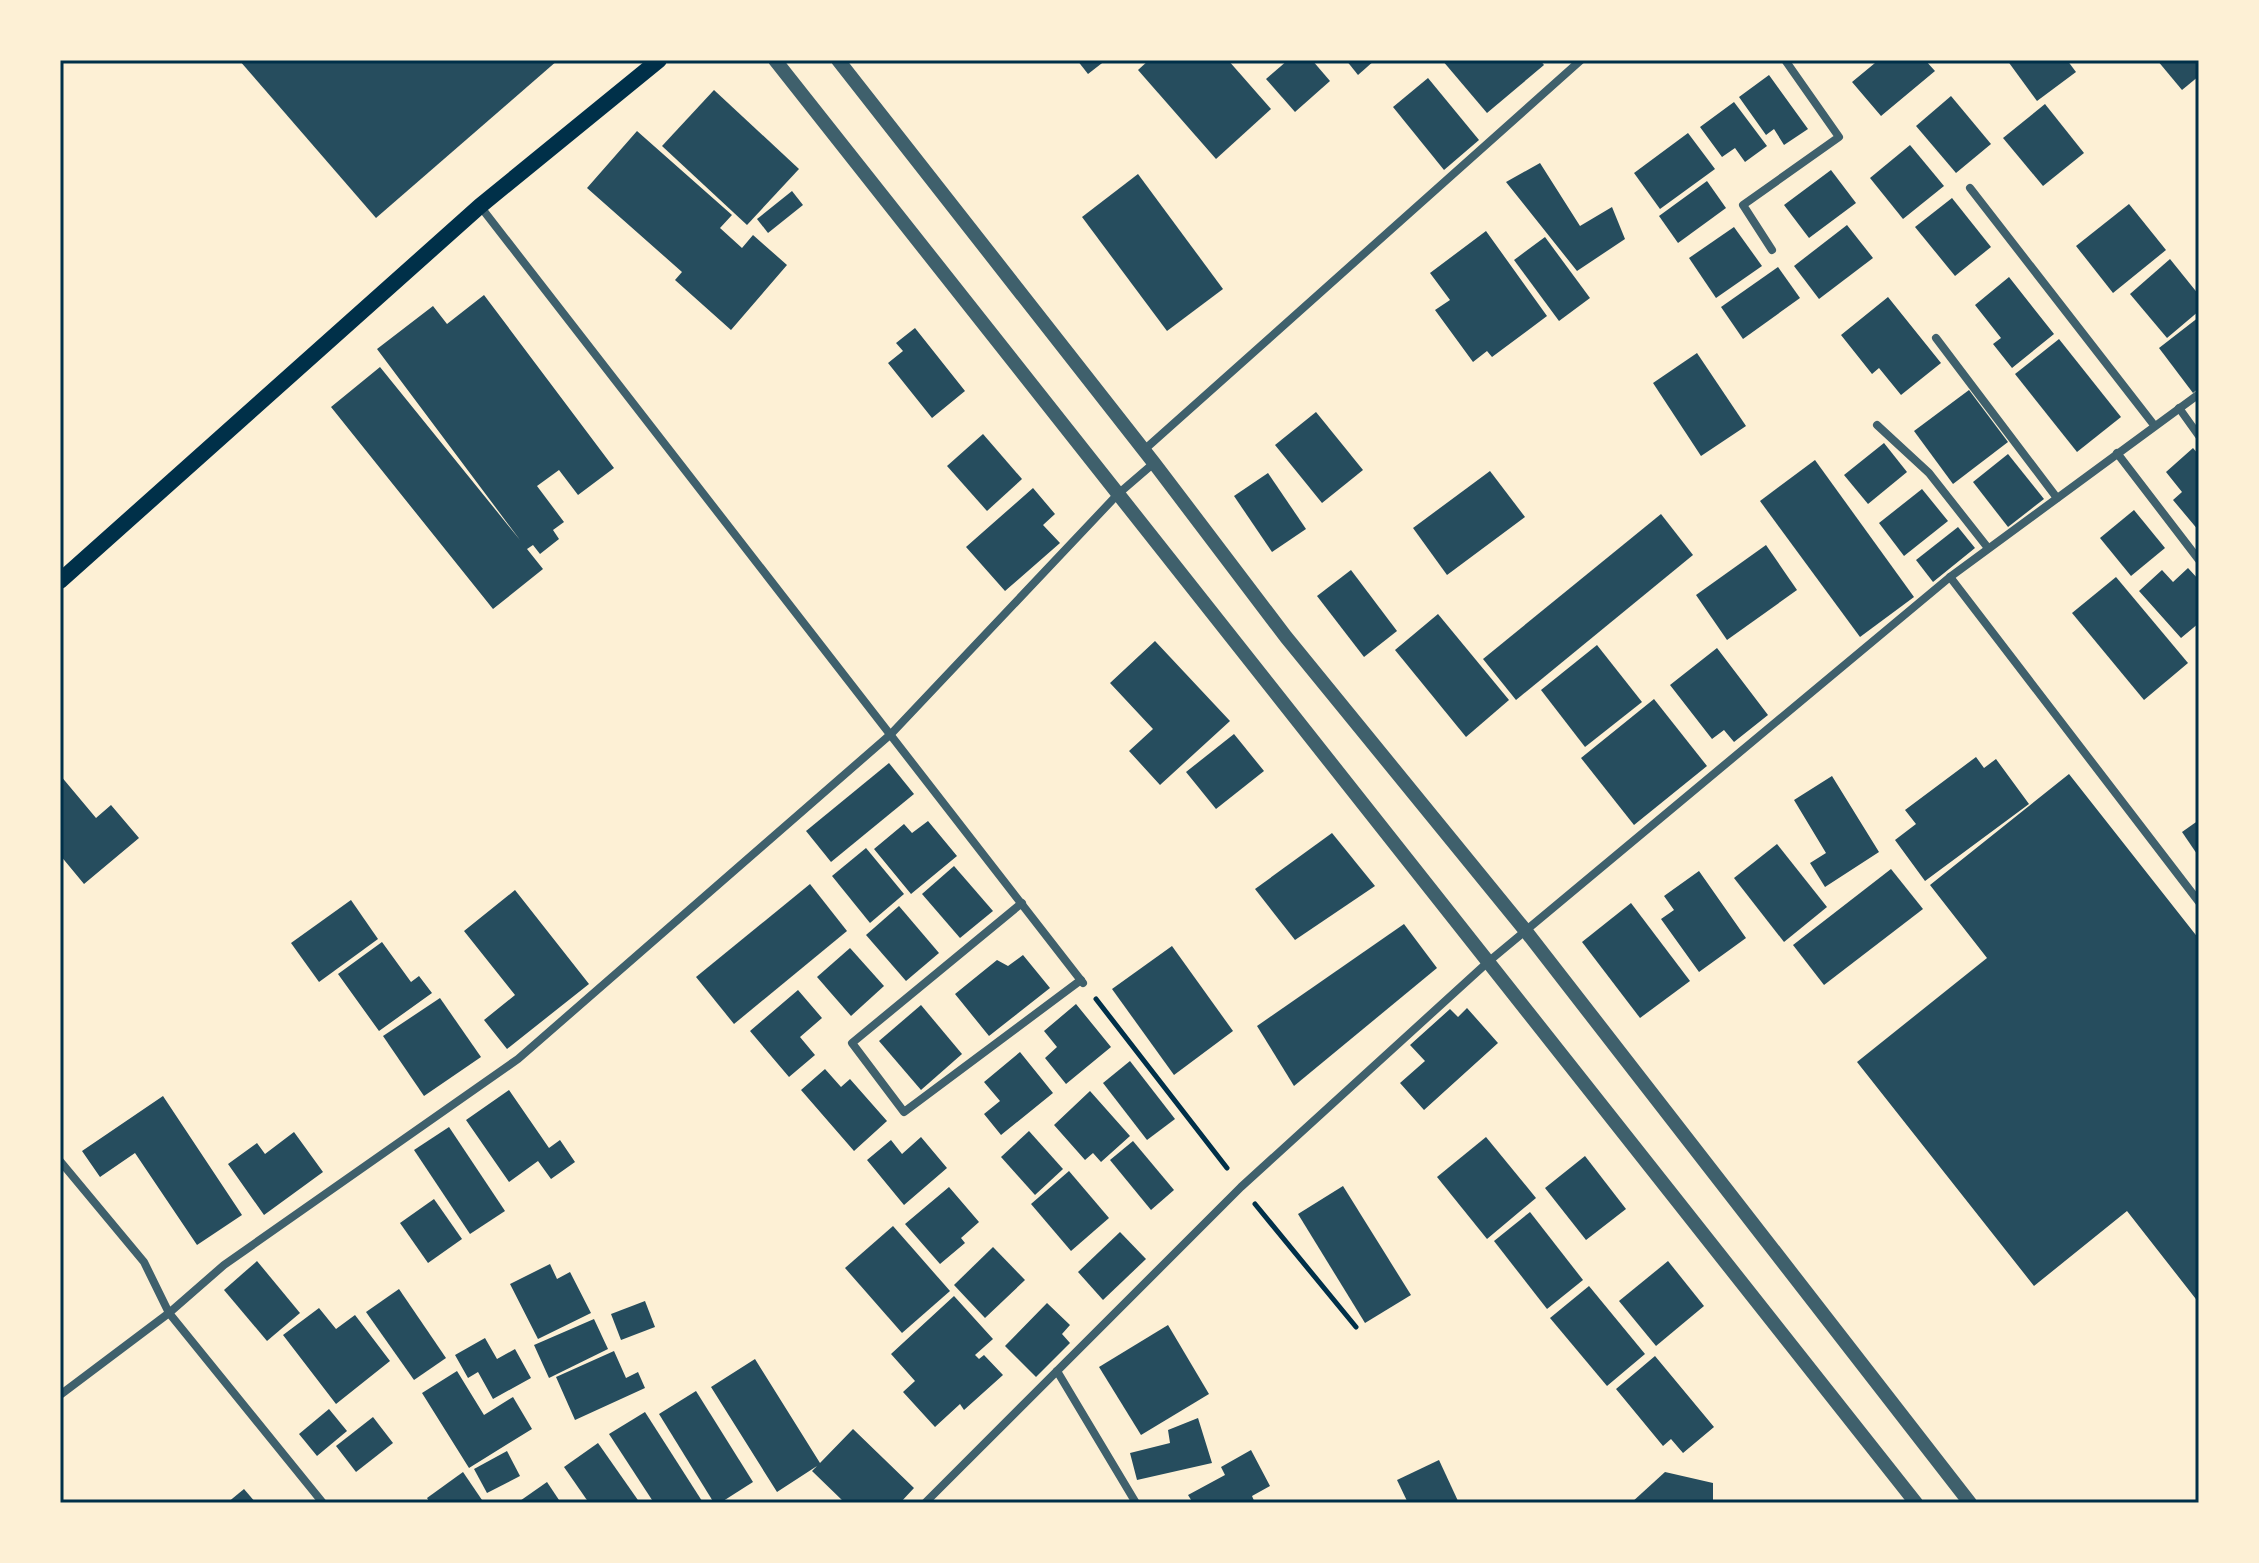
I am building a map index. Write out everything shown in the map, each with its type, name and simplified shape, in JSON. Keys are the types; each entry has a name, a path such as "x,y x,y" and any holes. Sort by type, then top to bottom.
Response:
{"main road":[{"path":"60,581 480,206 659,60"}],"street":[{"path":"775,60 1916,1503"},
{"path":"838,60 1144,450 1286,637 1525,930 1970,1503"},
{"path":"1144,450 1581,60"},
{"path":"1772,250 1743,205 1839,137 1785,60"},
{"path":"1970,188 2154,425"},
{"path":"480,206 891,734 1022,903 1082,982 904,1112 852,1043 1022,903"},
{"path":"1936,338 2057,498"},
{"path":"925,1503 1241,1187 1488,962 1950,577 2199,394"},
{"path":"2179,408 2199,436"},
{"path":"1877,425 1929,473 1988,548"},
{"path":"2117,453 2199,560"},
{"path":"60,1395 169,1313 224,1265 518,1059 891,734 1118,494 1154,463"},
{"path":"1950,577 2199,902"},
{"path":"60,1161 144,1262 169,1313 323,1503"},
{"path":"1057,1371 1136,1503"}],"path":[{"path":"1082,982 1241,1187 1356,1327"}],"building":[{"path":"239,60 558,60 376,218"},
{"path":"1077,60 1106,60 1088,74"},
{"path":"1149,60 1228,60 1271,109 1216,159 1138,70"},
{"path":"1288,60 1312,60 1330,81 1295,112 1266,79"},
{"path":"1346,60 1375,60 1358,75"},
{"path":"1442,60 1540,60 1544,65 1487,113"},
{"path":"1873,60 1925,60 1935,71 1881,116 1852,82 1875,63"},
{"path":"2007,60 2067,60 2076,72 2037,101"},
{"path":"2157,60 2199,60 2199,76 2182,90"},
{"path":"1769,75 1808,129 1784,145 1774,129 1766,135 1739,97"},
{"path":"1428,78 1479,140 1444,170 1393,107"},
{"path":"714,90 799,169 747,225 662,146"},
{"path":"1951,96 1991,144 1956,173 1916,126"},
{"path":"1734,102 1767,146 1745,162 1735,148 1722,157 1700,127"},
{"path":"2045,104 2084,153 2043,186 2003,138"},
{"path":"637,131 732,215 720,228 742,248 753,235 787,265 731,330 675,280 682,272 587,188"},
{"path":"1688,133 1715,169 1660,209 1634,173"},
{"path":"1910,145 1944,186 1903,219 1870,178"},
{"path":"1540,163 1580,226 1612,207 1625,239 1577,271 1506,182"},
{"path":"1831,170 1856,203 1809,238 1784,205"},
{"path":"1138,174 1223,289 1167,331 1082,217"},
{"path":"1707,181 1726,208 1678,243 1659,216"},
{"path":"792,191 803,205 768,233 757,219"},
{"path":"1952,198 1991,247 1955,276 1915,227"},
{"path":"2129,204 2166,250 2113,293 2076,246"},
{"path":"1847,225 1873,258 1819,299 1794,266"},
{"path":"1734,227 1762,266 1716,298 1689,258"},
{"path":"1486,231 1547,316 1492,357 1487,351 1473,362 1435,310 1450,300 1430,273"},
{"path":"1545,237 1590,298 1559,321 1514,260"},
{"path":"2170,259 2199,295 2199,311 2167,338 2130,294"},
{"path":"1778,267 1800,298 1743,339 1721,307"},
{"path":"2009,277 2054,334 2012,368 1993,344 2001,338 1975,305"},
{"path":"484,295 614,468 578,495 559,470 537,486 564,522 553,530 559,539 540,554 533,545 527,549 543,569 493,609 331,407 380,367 520,540 377,349 433,306 447,324"},
{"path":"1888,297 1941,363 1901,395 1879,368 1872,374 1841,335"},
{"path":"2199,317 2199,388 2193,393 2159,348"},
{"path":"915,328 965,391 932,418 888,363 903,351 896,343"},
{"path":"2059,339 2121,417 2077,452 2015,374"},
{"path":"1697,353 1746,426 1701,456 1653,383"},
{"path":"1969,390 2008,442 1953,484 1914,431"},
{"path":"1316,412 1363,470 1322,503 1275,445"},
{"path":"983,434 1022,479 987,511 947,466"},
{"path":"1884,443 1907,472 1868,504 1844,475"},
{"path":"2193,448 2199,455 2199,531 2173,500 2182,492 2166,472"},
{"path":"2008,454 2044,499 2008,527 1973,482"},
{"path":"1815,460 1914,597 1860,637 1760,501"},
{"path":"1490,471 1525,517 1447,575 1413,528"},
{"path":"1268,473 1306,529 1272,552 1234,496"},
{"path":"1033,488 1055,514 1043,525 1060,543 1005,591 966,547"},
{"path":"1922,489 1948,521 1904,556 1879,523"},
{"path":"2134,510 2165,548 2131,576 2100,538"},
{"path":"1661,514 1693,555 1516,700 1483,659"},
{"path":"1958,527 1975,548 1933,582 1916,560"},
{"path":"1766,545 1797,590 1727,640 1696,595"},
{"path":"2188,568 2199,580 2199,623 2181,638 2139,591 2162,570 2173,582"},
{"path":"1351,570 1397,631 1364,657 1317,596"},
{"path":"2116,577 2188,663 2144,700 2072,613"},
{"path":"1438,614 1509,700 1466,737 1395,650"},
{"path":"1155,641 1230,721 1160,785 1129,751 1153,729 1110,683"},
{"path":"1597,645 1642,702 1585,747 1541,690"},
{"path":"1717,648 1768,715 1734,742 1724,730 1712,739 1670,685"},
{"path":"1654,699 1707,766 1634,825 1581,758"},
{"path":"1234,734 1264,771 1216,809 1186,772"},
{"path":"1976,757 1984,768 1996,759 2029,804 1925,881 1895,840 1916,824 1905,810"},
{"path":"889,763 914,794 831,862 806,831"},
{"path":"2069,774 2199,939 2199,1303 2127,1211 2034,1286 1857,1062 1987,958 1930,885"},
{"path":"60,775 96,818 111,805 139,838 84,884 60,855"},
{"path":"1832,776 1879,852 1825,887 1810,863 1826,853 1794,800"},
{"path":"2199,820 2199,857 2182,832"},
{"path":"928,821 957,856 911,894 874,849 904,824 912,833"},
{"path":"1332,833 1375,886 1295,940 1255,889"},
{"path":"1777,844 1827,907 1784,942 1734,878"},
{"path":"866,848 904,894 870,923 832,876"},
{"path":"954,866 993,911 960,938 922,894"},
{"path":"1891,869 1923,909 1824,985 1793,945"},
{"path":"1699,871 1746,938 1699,972 1661,919 1674,910 1664,896"},
{"path":"810,884 847,931 734,1024 696,977"},
{"path":"515,890 589,984 507,1049 484,1020 515,995 464,931"},
{"path":"351,900 378,939 319,982 291,943"},
{"path":"1631,903 1690,981 1640,1018 1582,942"},
{"path":"899,906 939,953 906,981 866,935"},
{"path":"1404,924 1437,968 1294,1086 1257,1026"},
{"path":"382,942 411,982 419,976 432,993 379,1031 338,974"},
{"path":"1172,946 1233,1031 1174,1075 1112,989"},
{"path":"850,948 884,986 851,1016 817,977"},
{"path":"1023,955 1050,988 989,1036 955,994 997,960 1008,966"},
{"path":"798,990 822,1018 800,1037 815,1055 789,1077 750,1031"},
{"path":"440,998 481,1057 424,1096 383,1036"},
{"path":"1076,1004 1111,1047 1066,1084 1045,1058 1057,1047 1044,1031"},
{"path":"921,1005 962,1054 921,1090 879,1041"},
{"path":"1467,1008 1498,1043 1424,1110 1400,1083 1425,1061 1410,1045 1450,1009 1458,1017"},
{"path":"1020,1052 1053,1093 1001,1135 984,1114 1000,1101 984,1082"},
{"path":"1130,1061 1175,1119 1147,1140 1103,1083"},
{"path":"825,1069 841,1087 850,1079 887,1121 854,1151 801,1090"},
{"path":"509,1090 549,1148 560,1140 575,1162 551,1179 538,1161 509,1182 466,1120"},
{"path":"1090,1091 1130,1136 1101,1162 1093,1153 1085,1160 1054,1125"},
{"path":"163,1096 242,1215 197,1245 135,1153 100,1177 82,1151"},
{"path":"449,1127 505,1211 470,1234 414,1150"},
{"path":"1029,1131 1063,1169 1035,1195 1001,1157"},
{"path":"294,1132 323,1172 264,1215 228,1164 257,1143 265,1154"},
{"path":"921,1137 947,1168 904,1205 867,1160 891,1140 902,1154"},
{"path":"1486,1137 1536,1198 1487,1239 1437,1177"},
{"path":"1133,1141 1174,1190 1151,1210 1110,1160"},
{"path":"1585,1156 1626,1209 1586,1240 1545,1188"},
{"path":"1069,1171 1109,1218 1071,1251 1031,1204"},
{"path":"1343,1186 1411,1295 1365,1323 1298,1214"},
{"path":"949,1187 979,1222 961,1238 965,1243 940,1264 905,1224"},
{"path":"434,1199 462,1239 428,1263 400,1223"},
{"path":"1530,1212 1583,1280 1547,1309 1494,1241"},
{"path":"893,1226 950,1291 902,1333 845,1268"},
{"path":"1120,1232 1146,1259 1103,1300 1078,1272"},
{"path":"993,1247 1025,1280 985,1318 954,1285"},
{"path":"257,1261 300,1313 267,1341 224,1290"},
{"path":"1668,1261 1704,1306 1656,1346 1619,1301"},
{"path":"550,1264 557,1279 570,1272 591,1313 538,1339 510,1284"},
{"path":"1589,1286 1645,1354 1607,1386 1550,1318"},
{"path":"399,1289 446,1358 414,1380 366,1312"},
{"path":"954,1296 993,1339 975,1355 979,1359 984,1355 1003,1375 964,1410 960,1404 935,1427 903,1392 915,1381 891,1354"},
{"path":"645,1301 655,1327 621,1340 611,1314"},
{"path":"1047,1303 1070,1325 1062,1334 1070,1343 1036,1377 1005,1346"},
{"path":"319,1308 336,1329 355,1315 390,1361 336,1404 283,1335"},
{"path":"594,1319 608,1349 549,1378 534,1345"},
{"path":"1168,1325 1209,1394 1141,1435 1099,1367"},
{"path":"485,1338 497,1359 515,1349 531,1378 493,1399 478,1372 468,1378 455,1355"},
{"path":"614,1351 626,1378 638,1372 645,1388 575,1420 556,1377"},
{"path":"1655,1356 1714,1427 1683,1453 1671,1439 1663,1446 1616,1389"},
{"path":"755,1359 820,1463 853,1429 914,1488 900,1503 845,1503 812,1471 817,1466 777,1492 711,1387"},
{"path":"457,1371 484,1415 513,1397 532,1429 469,1468 422,1393"},
{"path":"696,1391 753,1482 720,1503 714,1503 659,1414"},
{"path":"329,1409 347,1431 317,1456 299,1434"},
{"path":"645,1412 702,1501 654,1503 609,1434"},
{"path":"373,1417 393,1443 356,1472 336,1446"},
{"path":"1198,1418 1212,1463 1137,1480 1130,1453 1170,1443 1168,1430"},
{"path":"598,1443 640,1503 589,1503 564,1467"},
{"path":"1251,1450 1270,1486 1252,1496 1255,1503 1193,1503 1188,1495 1225,1475 1221,1467"},
{"path":"507,1451 520,1476 487,1493 474,1469"},
{"path":"1439,1460 1458,1501 1408,1503 1397,1480"},
{"path":"463,1472 482,1500 478,1503 430,1503 427,1498"},
{"path":"1665,1472 1713,1483 1713,1503 1631,1503"},
{"path":"547,1482 561,1503 517,1503"},
{"path":"244,1489 256,1503 227,1503"}]}
